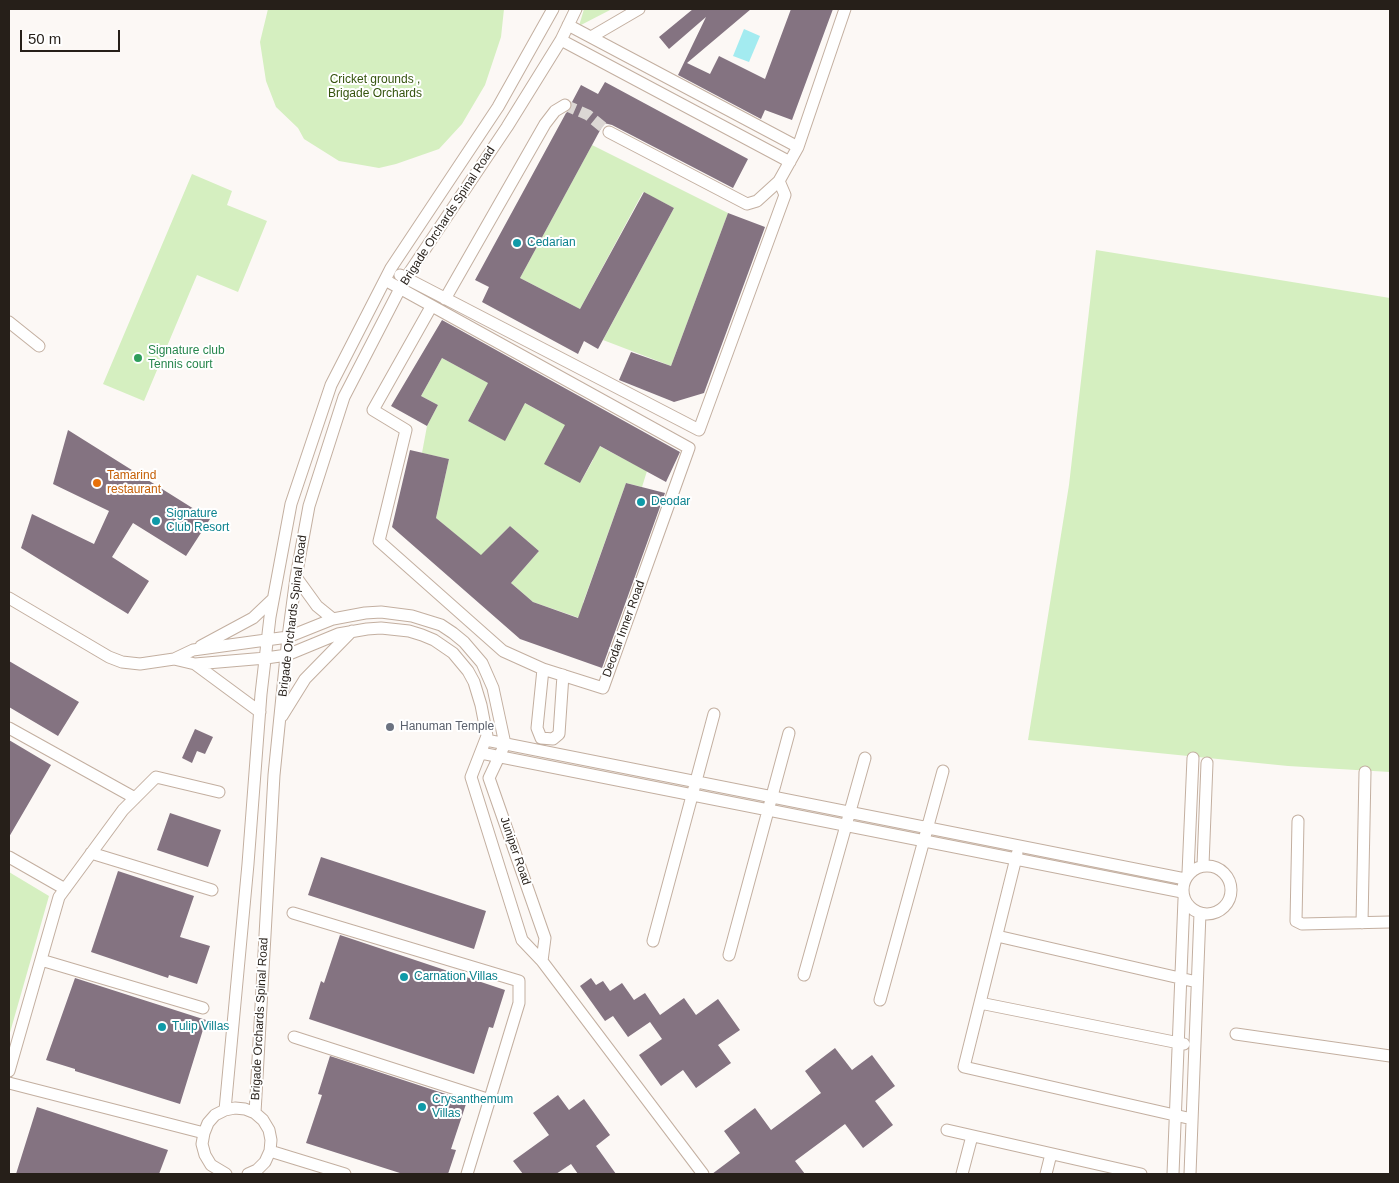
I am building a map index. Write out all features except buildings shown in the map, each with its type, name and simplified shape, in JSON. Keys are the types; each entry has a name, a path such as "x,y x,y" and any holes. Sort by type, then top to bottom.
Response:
{"street":[{"name":"Brigade Orchards Spinal Road","path":"225,1110 267,641 291,504 331,385 391,268 498,106 553,9"},
{"name":"Brigade Orchards Spinal Road","path":"255,1113 274,775 288,637 296,577 309,506 344,397 403,284 507,127 561,40 576,9"},
{"path":"591,37 639,9"},
{"path":"609,132 747,204 757,201 778,181 798,147 845,9"},
{"path":"568,25 798,147"},
{"path":"561,40 790,162"},
{"path":"445,299 545,124 554,111 565,105"},
{"path":"385,280 403,284 445,299 699,430 785,195 778,181"},
{"path":"391,268 403,284 432,306"},
{"name":"Deodar Inner Road","path":"432,306 689,448 603,688 543,669 503,651 379,541 406,430 373,410 432,306"},
{"path":"9,322 39,346"},
{"path":"296,577 317,606 333,619"},
{"path":"9,598 116,659 140,664 174,659 193,650 253,618 273,599"},
{"path":"193,650 288,637 333,619 365,613 397,613 427,620 441,625 453,633 473,652 488,675 496,701 505,744"},
{"path":"174,659 195,664 287,655 324,639 352,631 381,628 409,631 434,640 461,662 474,682 488,736 471,777 522,940 542,961 703,1174"},
{"path":"281,718 305,679 352,631"},
{"path":"195,664 260,712"},
{"path":"543,669 538,728 541,738 552,739 559,734 563,675"},
{"path":"653,941 714,714"},
{"path":"9,728 135,798"},
{"path":"730,955 789,733"},
{"path":"486,740 1019,846 1186,876"},
{"name":"Juniper Road","path":"505,744 490,778 545,938 542,961"},
{"path":"481,753 1016,859 1183,895 1193,910 1200,913 1207,914 1221,910 1230,898 1231,892 1228,878 1213,866 1193,869 1186,876"},
{"path":"804,975 864,758"},
{"path":"1173,1174 1183,895 1186,876 1193,758"},
{"path":"1204,866 1207,763"},
{"path":"880,1000 943,772"},
{"path":"1362,923 1365,772"},
{"path":"9,1071 59,897 124,810 156,777 219,792"},
{"path":"1298,821 1296,921 1302,924 1390,922"},
{"path":"1019,846 964,1067 1192,1119"},
{"path":"91,854 212,890"},
{"path":"9,857 65,889"},
{"path":"293,912 519,981 519,1003 467,1174"},
{"path":"1190,1174 1200,913"},
{"path":"997,936 1197,982"},
{"path":"41,960 203,1008"},
{"path":"980,1002 1195,1046"},
{"path":"1236,1034 1390,1056"},
{"path":"294,1037 490,1100"},
{"path":"9,1083 204,1133"},
{"path":"221,1173 211,1165 205,1155 202,1144 204,1133 212,1119 225,1110 235,1108 255,1113 263,1120 269,1130 271,1140 270,1151 265,1162 257,1170 248,1174"},
{"path":"947,1130 1125,1172 1141,1174"},
{"path":"962,1174 972,1136"},
{"path":"270,1151 345,1174"},
{"path":"1046,1174 1051,1154"}],"green space":[{"name":"Cricket grounds , Brigade Orchards","path":"268,9 504,9 501,37 485,85 462,124 439,149 379,168 339,161 304,139 298,128 276,107 266,81 260,42"},
{"path":"584,9 612,9 579,26"},
{"path":"592,145 728,213 671,366 603,340 674,208 643,192 580,309 520,278"},
{"path":"192,174 232,191 227,205 267,221 238,292 197,275 144,401 103,384"},
{"path":"1096,250 1390,298 1390,772 1288,766 1028,740 1069,485"},
{"path":"442,358 505,392 496,407 480,398 468,421 505,440 519,400 575,430 580,483 593,460 579,452 586,439 647,471 642,487 626,483 583,603 591,622 533,602 511,583 539,551 510,526 492,544 501,554 492,565 436,518 449,459 422,453 427,426 438,405 421,396"},
{"path":"9,872 49,896 9,1036"}],"water":[{"path":"744,29 760,36 749,62 733,56"}],"tunnel":[{"path":"565,105 588,115 609,132"}],"place":[{"name":"Cedarian","path":"517,243"},
{"name":"Signature club Tennis court","path":"138,358"},
{"name":"Tamarind restaurant","path":"97,483"},
{"name":"Deodar","path":"641,502"},
{"name":"Signature Club Resort","path":"156,521"},
{"name":"Hanuman Temple","path":"390,727"},
{"name":"Carnation Villas","path":"404,977"},
{"name":"Tulip Villas","path":"162,1027"},
{"name":"Crysanthemum Villas","path":"422,1107"}]}
